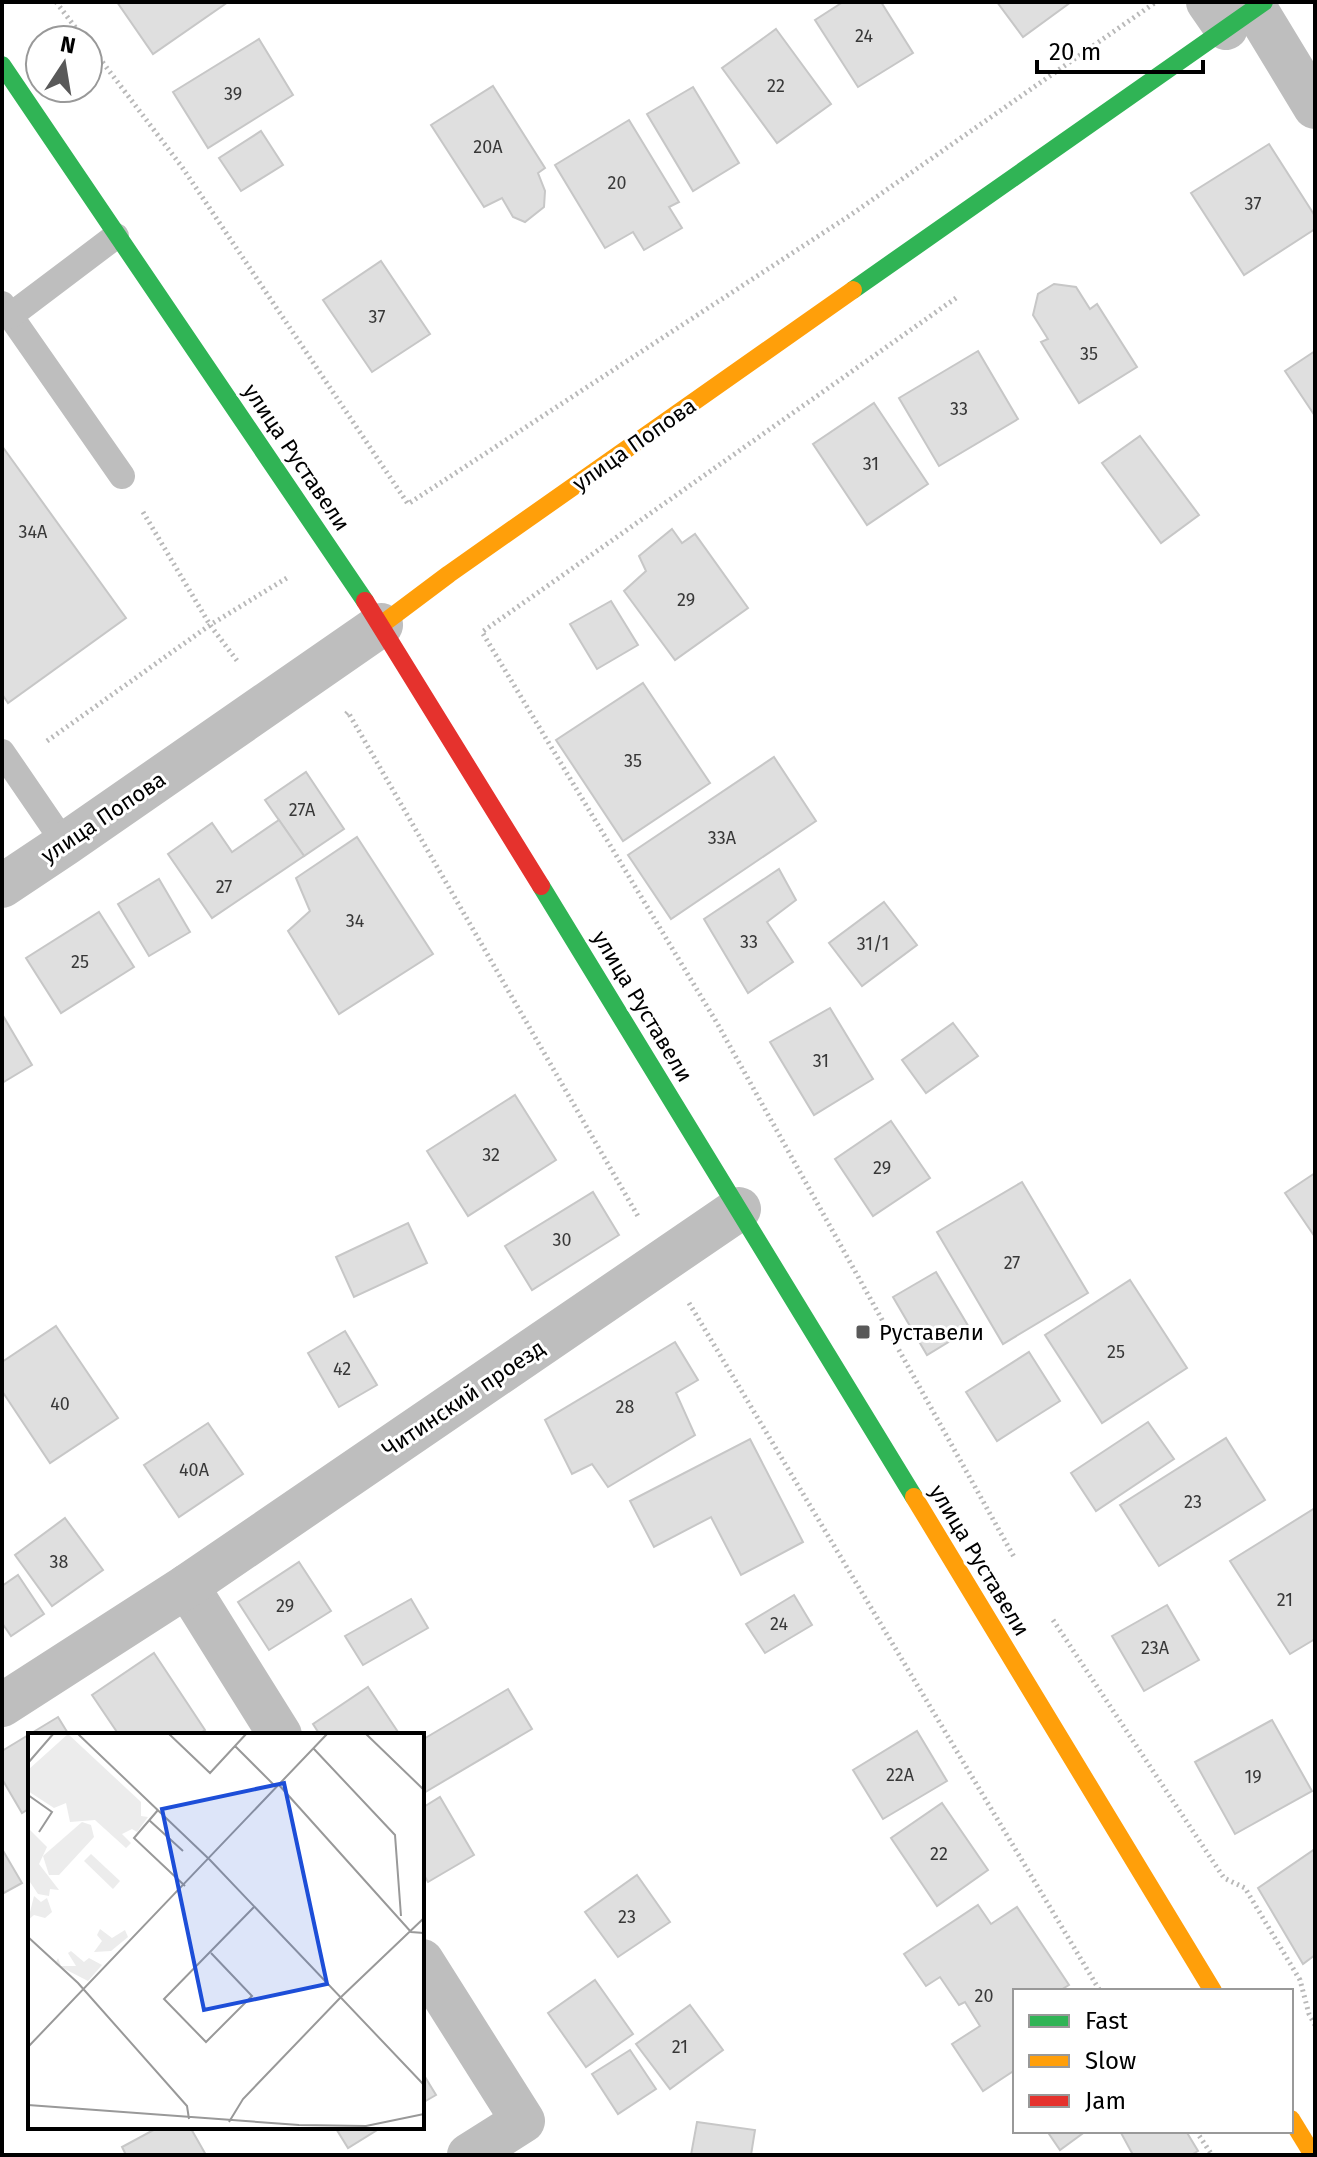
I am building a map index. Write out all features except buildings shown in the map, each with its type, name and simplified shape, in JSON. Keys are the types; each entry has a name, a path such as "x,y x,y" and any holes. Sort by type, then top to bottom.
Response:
{"street":[{"path":"1239,10 1315,107"},
{"name":"улица Попова","path":"2,886 381,625 1239,10"},
{"name":"улица Руставели","path":"2,65 381,625 1212,1989"},
{"name":"Читинский проезд","path":"2,1705 187,1586 739,1209"},
{"path":"187,1586 279,1733"},
{"path":"424,1964 523,2121 469,2155"},
{"path":"1293,2122 1313,2155"}],"lane":[{"path":"116,236 6,310 122,476"},
{"path":"7,759 65,844"}],"path":[{"path":"56,2 73,24"},
{"path":"104,64 182,167 408,504 849,216 1156,2"},
{"path":"956,298 482,632 717,1023 1018,1564"},
{"path":"122,476 210,625 244,669"},
{"path":"7,759 297,571"},
{"path":"348,712 663,1260 1099,1989"},
{"path":"1051,1617 1224,1878 1245,1888 1300,1980 1315,2025"},
{"path":"1197,2133 1212,2155"}],"traffic: fast":[{"path":"853,290 1264,2"},
{"path":"2,65 365,601"},
{"path":"541,886 914,1497"}],"traffic: slow":[{"path":"381,625 853,290"},
{"path":"914,1497 1212,1989"},
{"path":"1293,2122 1313,2155"}],"traffic: jam":[{"path":"365,601 541,886"}],"place":[{"name":"Руставели","path":"863,1332"}]}
